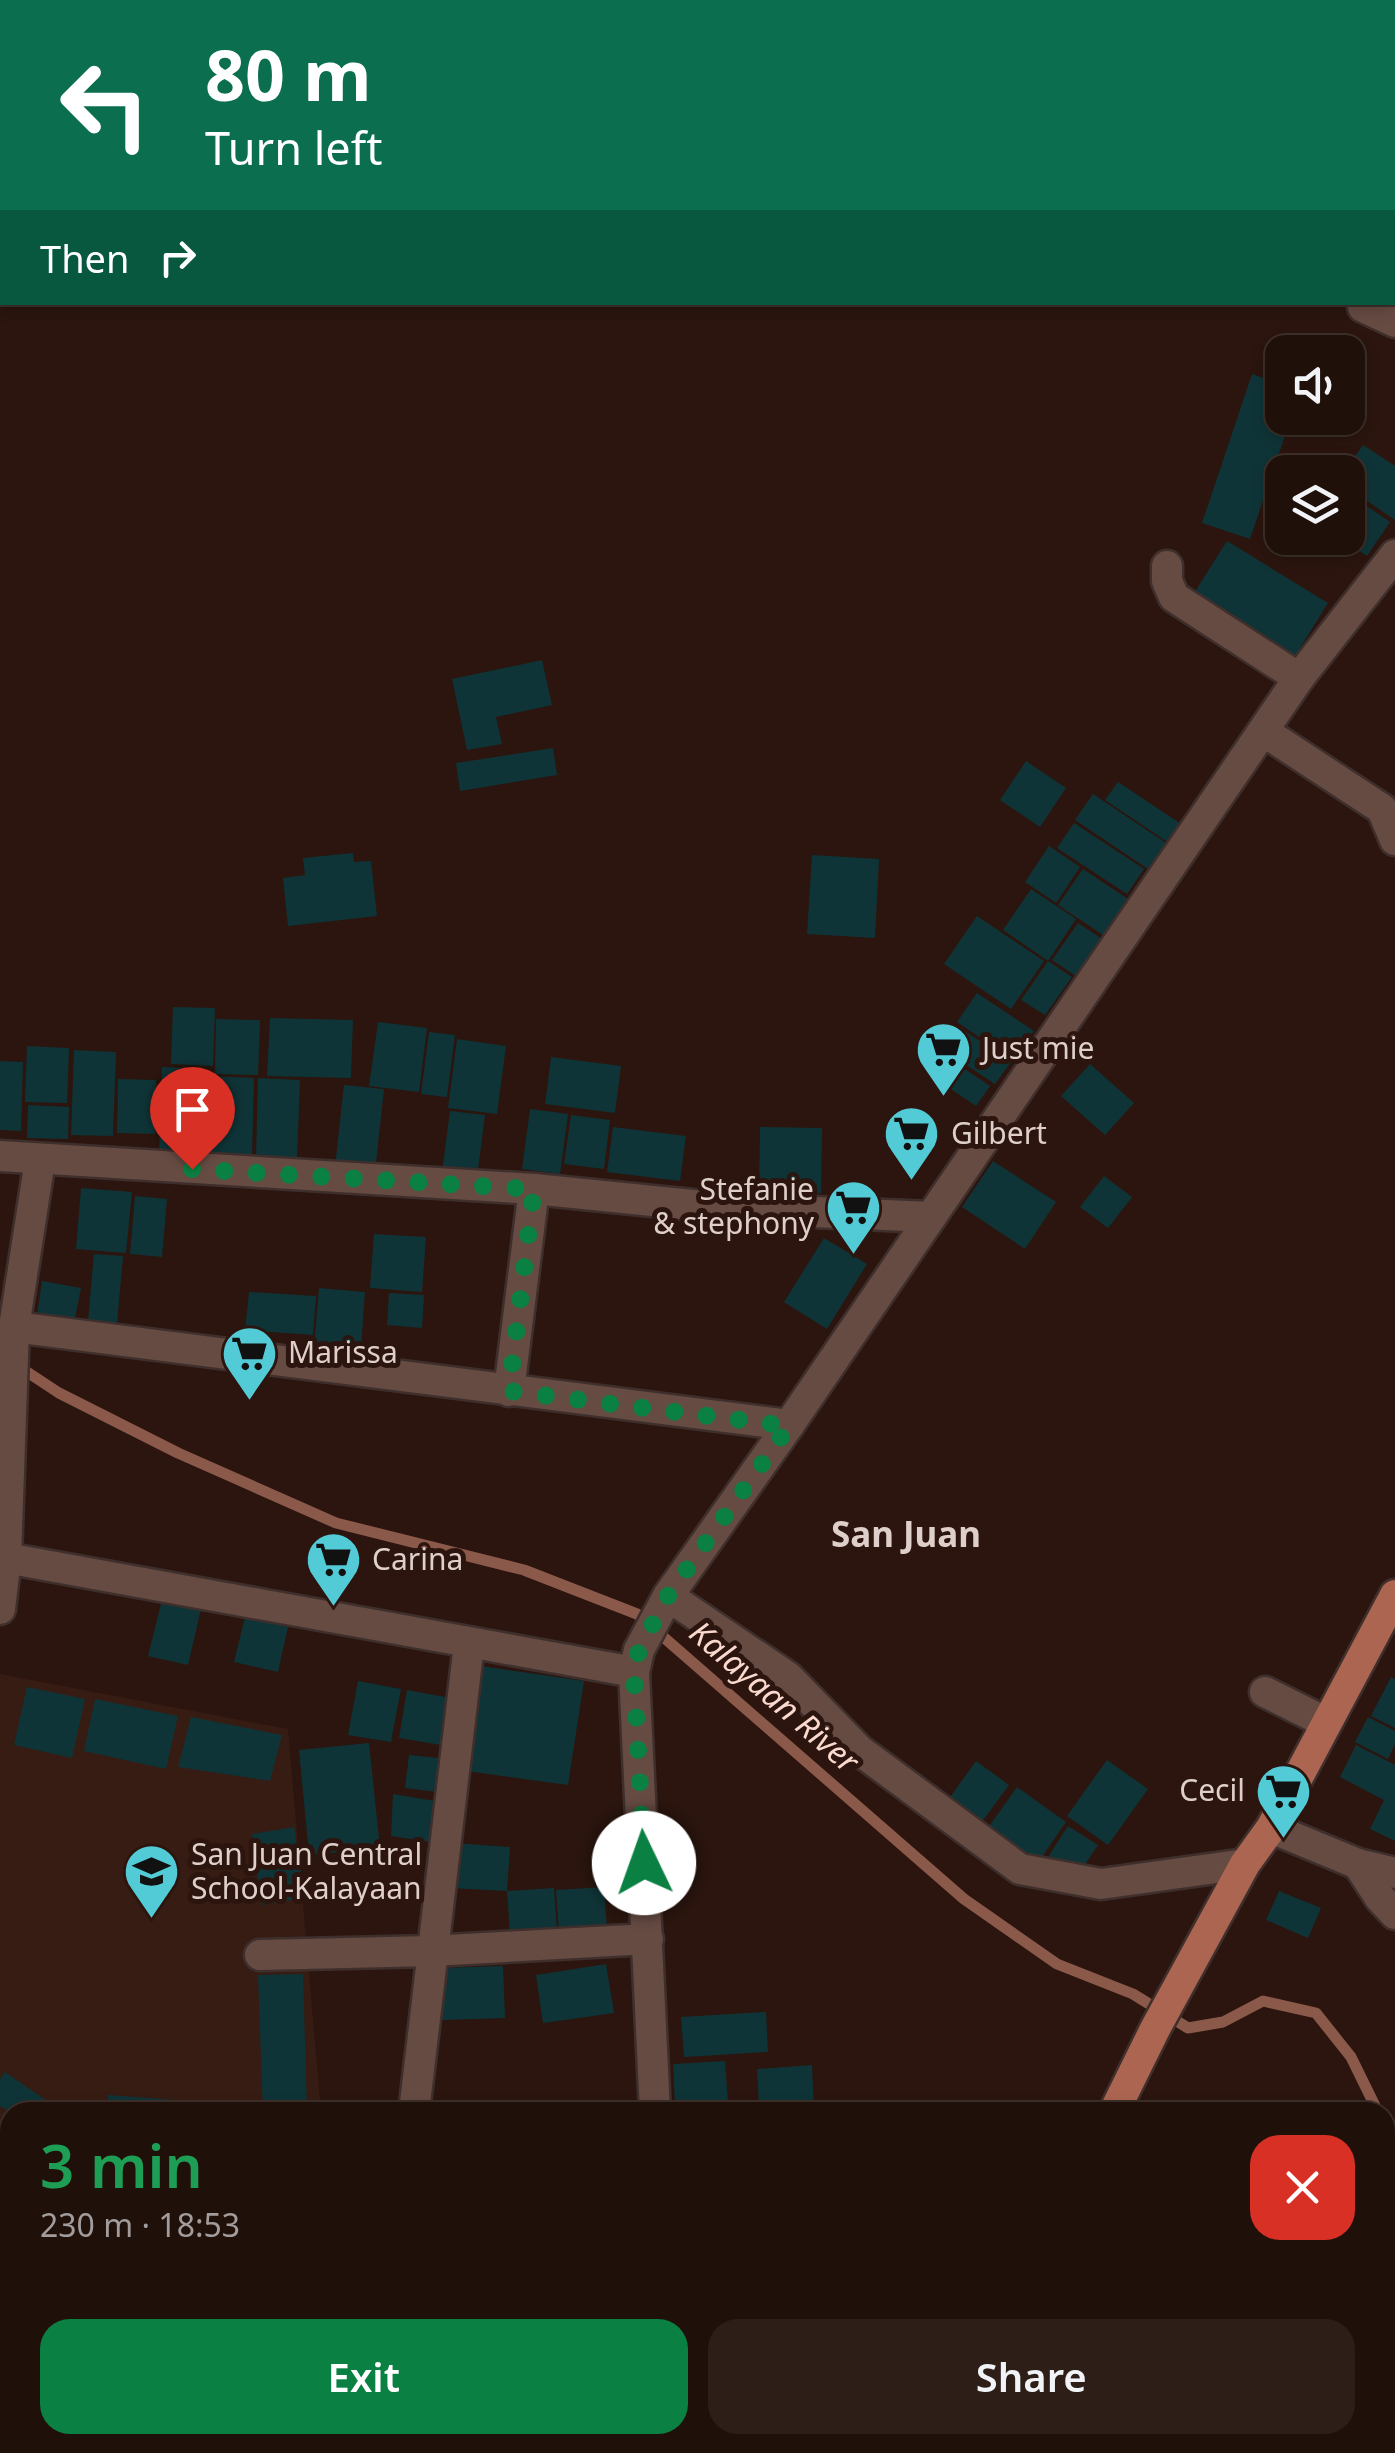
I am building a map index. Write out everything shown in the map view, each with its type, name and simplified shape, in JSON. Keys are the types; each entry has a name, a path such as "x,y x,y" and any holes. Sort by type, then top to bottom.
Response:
{"main road":[{"path":"1119,2102 1154,2029 1246,1864 1271,1828 1324,1722 1395,1595"}],"street":[{"path":"1362,306 1395,322"},
{"path":"655,2102 637,1661 666,1600 1299,678 1395,555"},
{"path":"1167,566 1174,597 1299,678"},
{"path":"1263,731 1382,809 1395,840"},
{"path":"0,1156 534,1189 722,1208 931,1217"},
{"path":"0,1609 6,1558 13,1343 40,1160"},
{"path":"509,1391 534,1189"},
{"path":"13,1343 509,1391 789,1426"},
{"path":"6,1558 468,1644 637,1661"},
{"path":"666,1600 788,1676 859,1750 1020,1870 1100,1884 1246,1864"},
{"path":"415,2102 468,1644"},
{"path":"1265,1692 1324,1722"},
{"path":"1271,1828 1358,1864 1395,1873"},
{"path":"1358,1864 1395,1914"},
{"path":"260,1955 430,1951 648,1939"}],"shaded area":[{"name":"San Juan Central School-Kalayaan","path":"0,1674 288,1729 320,2102 0,2102"}],"building":[{"path":"1252,374 1265,378 1265,435 1285,435 1278,455 1265,455 1265,495 1250,539 1202,523"},
{"path":"1363,445 1395,466 1395,520 1365,500 1365,455 1356,455"},
{"path":"1365,505 1390,522 1365,555"},
{"path":"1227,541 1328,603 1290,664 1189,601"},
{"path":"542,660 552,705 496,717 502,744 467,750 452,679"},
{"path":"553,748 557,775 460,791 456,763"},
{"path":"1026,761 1066,788 1040,827 1000,800"},
{"path":"1118,782 1181,824 1169,843 1105,800"},
{"path":"1093,794 1166,843 1148,869 1075,820"},
{"path":"1074,823 1144,869 1127,894 1057,848"},
{"path":"1049,846 1080,867 1056,903 1025,882"},
{"path":"353,853 354,862 371,861 377,916 288,926 283,878 305,875 303,858"},
{"path":"812,855 879,859 875,938 807,934"},
{"path":"1083,869 1128,899 1103,935 1058,905"},
{"path":"1031,889 1076,919 1048,961 1003,930"},
{"path":"977,916 1044,961 1011,1009 944,964"},
{"path":"1078,923 1101,938 1076,976 1052,960"},
{"path":"1048,961 1072,977 1045,1015 1021,1000"},
{"path":"977,993 1034,1031 1013,1060 957,1022"},
{"path":"173,1007 215,1008 213,1066 171,1064"},
{"path":"270,1018 353,1020 351,1078 267,1076"},
{"path":"216,1019 260,1020 258,1075 215,1074"},
{"path":"378,1022 427,1028 419,1092 369,1086"},
{"path":"954,1024 1011,1062 995,1084 938,1046"},
{"path":"429,1032 455,1035 447,1097 421,1094"},
{"path":"457,1039 506,1046 497,1114 448,1108"},
{"path":"27,1046 69,1048 67,1103 25,1102"},
{"path":"74,1050 116,1052 113,1136 71,1135"},
{"path":"944,1055 990,1086 976,1106 930,1075"},
{"path":"551,1057 621,1066 615,1113 545,1104"},
{"path":"0,1061 23,1062 21,1131 0,1130"},
{"path":"1090,1064 1134,1103 1105,1135 1061,1096"},
{"path":"162,1067 185,1068 182,1155 159,1154"},
{"path":"213,1076 254,1078 252,1155 210,1154"},
{"path":"187,1077 210,1078 207,1142 185,1142"},
{"path":"258,1078 300,1080 297,1158 256,1157"},
{"path":"118,1079 156,1080 155,1134 117,1133"},
{"path":"344,1085 384,1089 375,1172 335,1167"},
{"path":"28,1105 69,1107 68,1139 27,1138"},
{"path":"530,1109 568,1114 560,1174 522,1169"},
{"path":"450,1111 485,1115 477,1177 442,1172"},
{"path":"571,1115 610,1120 604,1169 564,1164"},
{"path":"613,1127 686,1136 680,1181 607,1172"},
{"path":"760,1127 822,1128 821,1193 759,1192"},
{"path":"993,1161 1056,1202 1025,1249 962,1207"},
{"path":"1104,1176 1132,1197 1108,1228 1080,1207"},
{"path":"81,1188 132,1192 126,1253 76,1249"},
{"path":"135,1196 167,1199 162,1257 130,1254"},
{"path":"374,1234 426,1237 422,1292 370,1288"},
{"path":"824,1238 867,1264 827,1329 784,1302"},
{"path":"94,1254 123,1256 116,1334 87,1332"},
{"path":"42,1281 81,1288 73,1328 36,1322"},
{"path":"319,1288 365,1292 360,1361 313,1358"},
{"path":"249,1292 316,1296 313,1335 245,1330"},
{"path":"389,1293 424,1295 422,1328 387,1325"},
{"path":"162,1600 201,1609 188,1665 148,1656"},
{"path":"245,1617 288,1627 278,1672 234,1662"},
{"path":"474,1665 584,1681 568,1785 459,1770"},
{"path":"1391,1677 1395,1679 1395,1728 1371,1716"},
{"path":"358,1681 401,1689 391,1742 348,1735"},
{"path":"27,1687 85,1699 72,1758 14,1745"},
{"path":"407,1690 461,1700 453,1747 399,1738"},
{"path":"95,1699 178,1716 166,1769 84,1751"},
{"path":"191,1717 282,1735 270,1781 178,1767"},
{"path":"1368,1717 1395,1731 1395,1744 1388,1759 1355,1742"},
{"path":"369,1743 380,1848 309,1855 299,1750"},
{"path":"1356,1745 1395,1765 1395,1841 1370,1829 1384,1800 1340,1777"},
{"path":"409,1755 448,1759 445,1793 405,1788"},
{"path":"1107,1760 1148,1789 1108,1845 1067,1816"},
{"path":"976,1761 1009,1785 976,1830 943,1807"},
{"path":"1017,1787 1066,1822 1035,1867 985,1832"},
{"path":"393,1794 441,1802 437,1843 391,1836"},
{"path":"1068,1826 1098,1845 1078,1875 1048,1857"},
{"path":"294,1827 305,1898 262,1905 252,1834"},
{"path":"453,1843 510,1847 507,1891 450,1888"},
{"path":"604,1887 607,1930 559,1933 556,1890"},
{"path":"554,1888 557,1932 510,1935 507,1891"},
{"path":"1279,1891 1321,1908 1308,1938 1266,1920"},
{"path":"606,1964 614,2013 543,2023 536,1975"},
{"path":"503,1966 505,2018 442,2020 440,1968"},
{"path":"303,1974 307,2102 263,2102 258,1975"},
{"path":"766,2012 768,2052 684,2057 681,2017"},
{"path":"725,2061 728,2102 675,2102 673,2064"},
{"path":"812,2065 814,2102 759,2102 757,2069"},
{"path":"5,2072 48,2102 0,2102 0,2079"},
{"path":"108,2095 203,2102 108,2102"}],"waterway":[{"name":"Kalayaan River","path":"15,1364 59,1393 178,1453 336,1523 524,1570 637,1614 964,1899 1057,1964 1133,1994 1188,2028 1223,2022 1263,2001 1316,2013 1351,2057 1373,2102"}],"place":[{"name":"Just mie","path":"943,1098"},
{"name":"Gilbert","path":"912,1183"},
{"name":"Stefanie & stephony","path":"853,1256"},
{"name":"Marissa","path":"249,1402"},
{"name":"Carina","path":"333,1609"},
{"name":"Cecil","path":"1284,1840"},
{"name":"San Juan Central School-Kalayaan","path":"152,1921"}],"district":[{"name":"San Juan","path":"906,1535"}],"route":[{"path":"192,1169 534,1189 509,1391 789,1426 668,1596 639,1650 634,1672 644,1863"}]}
